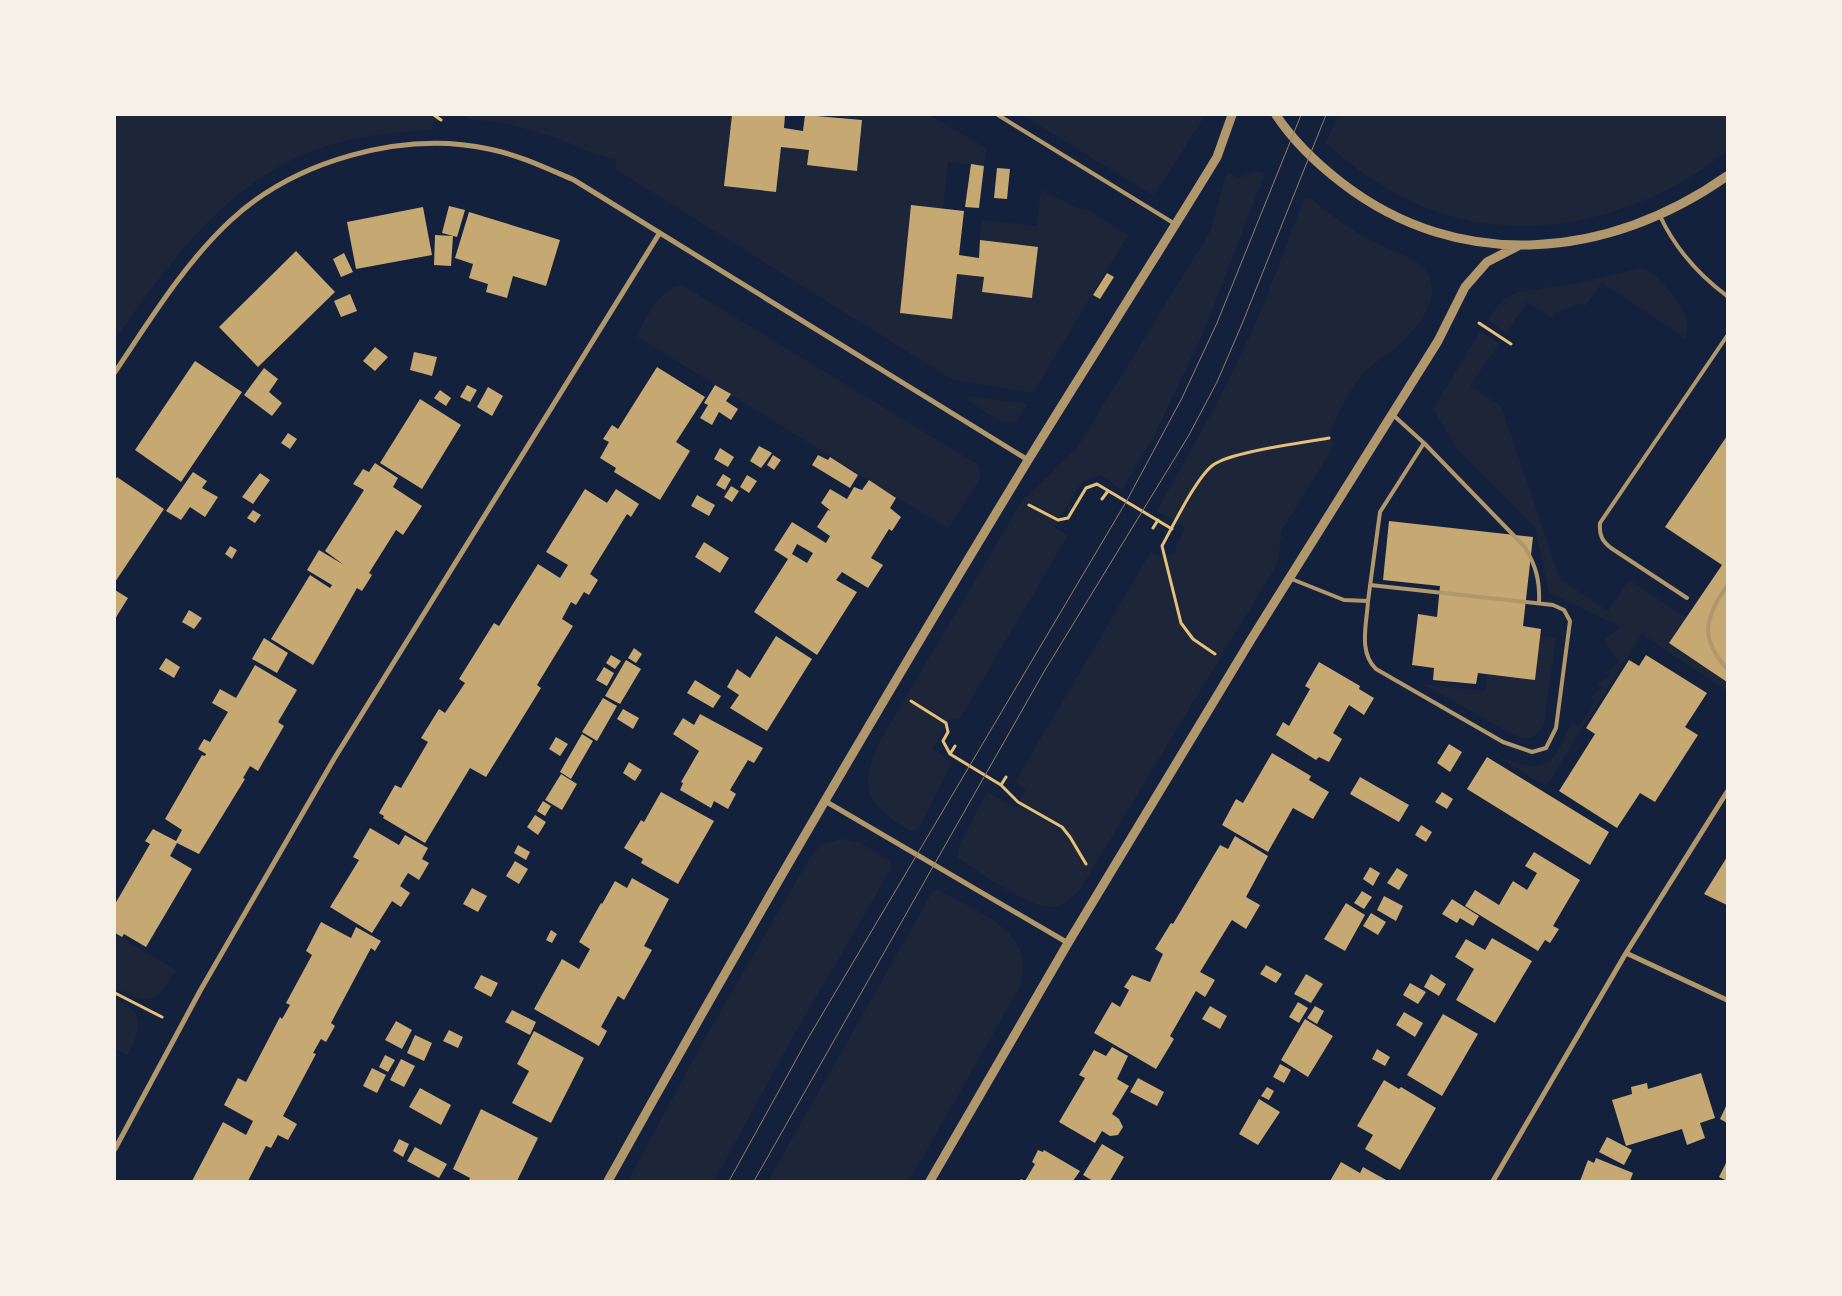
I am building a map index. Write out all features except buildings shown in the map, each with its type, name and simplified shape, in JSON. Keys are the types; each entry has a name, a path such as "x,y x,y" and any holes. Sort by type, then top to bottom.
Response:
{"street":[{"path":"608,1181 677,1056 891,689 1028,460 1217,157 1232,115"},
{"path":"1276,115 1292,137 1310,156 1354,192 1375,205 1429,230 1486,244 1518,246 1571,241 1599,236 1660,216 1706,191 1727,176"},
{"path":"115,372 169,293 204,249 232,220 287,180 315,167 347,157 426,145 458,145 487,148 515,156 574,180 1028,460"},
{"path":"115,1149 180,1026 339,751 659,234"},
{"path":"930,1181 1105,880 1234,666 1288,577 1438,341 1465,286 1487,262 1518,246"},
{"path":"1493,1181 1626,953 1727,792"},
{"path":"825,801 1068,943"},
{"path":"1626,953 1727,1000"}],"lane":[{"path":"998,115 1175,224"},
{"path":"1660,216 1676,245 1708,281 1727,296"},
{"path":"1687,598 1604,542 1599,533 1600,523 1727,336"},
{"path":"1392,414 1424,443 1524,546 1534,562 1540,586 1539,603"},
{"path":"1370,585 1559,606 1569,615 1570,621 1556,728 1546,748 1532,752 1503,742 1376,669 1368,662 1365,651 1368,601 1370,585 1380,512 1424,443"},
{"path":"1288,577 1334,598 1357,602 1368,601"},
{"path":"1727,586 1710,613 1707,624 1714,650 1727,669"}],"path":[{"path":"1480,323 1511,344"},
{"path":"1234,666 1193,639 1181,623 1162,546 1204,474 1213,465 1236,456 1329,438"},
{"path":"1008,494 1058,520 1068,518 1086,488 1097,484 1172,528"},
{"path":"1102,499 1108,491"},
{"path":"1153,528 1158,520"},
{"path":"891,689 946,723 948,732 943,742 950,754 1001,785 1018,802 1062,827 1090,871 1105,880"},
{"path":"950,754 955,746"},
{"path":"1001,785 1006,777"},
{"path":"115,993 180,1026"}],"shaded area":[{"path":"115,115 467,115 450,116 434,122 431,130 380,134 330,145 295,159 263,177 233,198 182,250 115,339"},
{"path":"467,115 732,115 724,186 776,192 781,147 809,150 807,165 857,171 862,120 819,115 930,115 986,148 984,166 948,162 943,209 911,205 900,313 951,319 957,274 984,277 983,292 1032,298 1038,247 980,240 982,220 1037,226 1041,190 1082,210 1086,209 1128,235 1033,393 951,379 615,169 617,159 608,158 559,139 525,129 468,119"},
{"path":"1022,115 1205,115 1154,196"},
{"path":"1338,115 1727,115 1727,150 1675,186 1618,210 1577,221 1537,226 1499,225 1462,219 1427,208 1392,191 1359,170 1326,143"},
{"path":"1255,171 1265,173 1204,331 1154,436 1122,490 1100,475 1082,482 1054,527 1068,535 959,720 950,719 932,749 952,762 919,828 911,831 885,813 876,804 871,795 868,784 869,772 880,741 1022,501 1077,448 1211,230 1225,177 1229,173 1239,178"},
{"path":"1310,198 1356,232 1420,265 1428,274 1432,285 1432,295 1428,306 1409,335 1364,372 1346,398 1334,422 1329,438 1335,444 1282,530 1277,564 1080,889 1069,900 1056,907 1046,907 1033,903 1005,889 957,857 959,846 987,792 1016,808 1026,789 1015,782 1151,552 1160,556 1175,554 1176,546 1185,527 1157,511 1214,409 1235,367 1268,292 1303,201"},
{"path":"1642,268 1647,269 1659,279 1686,315 1688,329 1686,339 1602,283 1585,306 1581,303 1554,314 1552,318 1527,302 1506,333 1488,320 1503,299 1518,292 1572,284"},
{"path":"682,285 977,464 980,474 979,481 948,529 636,336 660,298 674,287"},
{"path":"1480,331 1499,343 1470,386 1501,406 1560,579 1608,611 1630,580 1687,618 1727,682 1727,691 1642,634 1546,786 1491,753 1507,760 1532,766 1550,760 1558,752 1571,722 1579,726 1594,702 1591,697 1601,688 1598,683 1611,675 1608,670 1619,662 1604,640 1621,627 1549,593 1535,528 1457,449 1433,409"},
{"path":"968,396 1028,404 1018,419 1006,421 992,416 967,400"},
{"path":"1540,636 1556,637 1544,723 1539,732 1532,737 1524,738 1514,735 1422,684 1485,691 1487,674 1535,680"},
{"path":"842,839 861,843 889,860 891,869 795,1033 714,1181 628,1181 704,1040 811,856 822,844"},
{"path":"939,890 1000,926 1012,937 1020,950 1023,966 1021,985 909,1181 768,1181 933,891"},
{"path":"115,934 176,970 157,996 151,999 137,998 115,988"},
{"path":"115,998 125,1004 137,1016 138,1029 128,1055 115,1049"}],"tram line":[{"path":"729,1181 807,1040 1126,502 1182,398 1217,323 1301,115"},
{"path":"754,1181 1045,670 1189,435 1217,382 1242,324 1326,115"}]}
